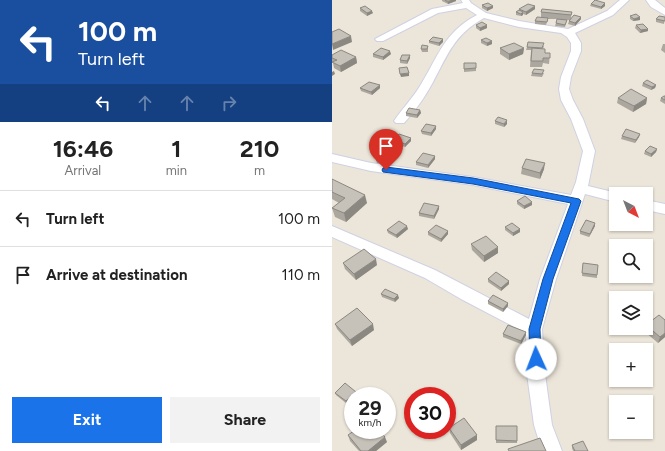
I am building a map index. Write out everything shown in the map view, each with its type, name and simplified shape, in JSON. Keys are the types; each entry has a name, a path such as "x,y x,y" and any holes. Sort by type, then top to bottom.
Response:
{"street":[{"path":"567,33 610,13 625,0"},
{"path":"650,0 654,5 665,12"},
{"path":"380,39 435,11 466,2 483,15 519,24 550,28 571,35 576,42 576,51 566,77 564,89 567,100 577,119 589,151 578,195 548,279 534,329 536,374 543,425 552,451"},
{"path":"400,121 419,96 443,49 453,36 471,21 483,15"},
{"path":"332,158 371,168 578,195 609,197"},
{"path":"653,206 665,209"},
{"path":"332,231 430,274 466,295 534,329"}],"building":[{"path":"595,0 605,3 601,7 591,4"},
{"path":"488,3 493,6 487,8 482,5"},
{"path":"528,4 535,6 526,12 519,9"},
{"path":"365,6 372,11 367,13 360,8"},
{"path":"542,9 572,12 571,15 541,12"},
{"path":"519,10 523,12 521,14 516,12"},
{"path":"636,14 640,17 634,19 630,16"},
{"path":"574,15 581,17 575,23 569,21"},
{"path":"659,16 665,17 665,21 656,19"},
{"path":"537,17 548,18 547,22 535,21"},
{"path":"557,19 567,20 565,25 556,23"},
{"path":"482,22 487,25 480,28 476,25"},
{"path":"643,24 648,29 641,30 636,25"},
{"path":"339,29 351,36 332,44 332,32"},
{"path":"433,37 443,39 439,43 429,41"},
{"path":"486,38 492,41 487,43 481,40"},
{"path":"528,42 544,43 542,48 527,47"},
{"path":"514,43 524,48 509,54 500,48"},
{"path":"422,45 428,46 427,49 421,49"},
{"path":"381,48 390,51 383,57 373,54"},
{"path":"532,48 545,49 545,53 550,53 550,58 543,58 543,61 531,61"},
{"path":"341,50 356,57 340,66 332,62 337,60 332,58 332,55"},
{"path":"402,55 410,55 407,61 400,60"},
{"path":"464,63 476,63 476,68 464,69"},
{"path":"407,67 409,73 400,74 399,68"},
{"path":"534,69 544,70 542,74 532,73"},
{"path":"647,80 656,85 652,87 643,83"},
{"path":"369,82 380,85 371,92 360,88"},
{"path":"631,89 647,98 634,106 618,98"},
{"path":"409,108 420,110 417,115 406,113"},
{"path":"498,117 507,120 504,124 495,121"},
{"path":"426,124 436,126 431,133 421,131"},
{"path":"626,129 640,134 636,140 622,136"},
{"path":"399,134 411,138 405,144 393,140"},
{"path":"650,146 657,149 651,154 645,151"},
{"path":"380,153 393,156 389,162 376,160"},
{"path":"423,153 435,156 428,165 416,162"},
{"path":"526,159 545,163 540,173 522,168"},
{"path":"332,179 365,195 344,213 332,208 345,198 332,192"},
{"path":"525,196 532,202 524,206 517,201"},
{"path":"424,203 439,206 434,216 419,213"},
{"path":"586,220 595,223 590,234 580,231"},
{"path":"399,221 407,226 396,235 387,230"},
{"path":"512,223 520,229 513,233 505,227"},
{"path":"436,225 448,231 441,239 428,232"},
{"path":"486,236 498,247 484,256 471,244"},
{"path":"364,249 376,259 354,274 343,263"},
{"path":"583,263 598,265 597,275 582,273"},
{"path":"496,272 509,281 501,288 488,279"},
{"path":"385,289 398,295 394,299 381,294"},
{"path":"493,295 508,303 503,309 488,301"},
{"path":"357,308 373,324 350,340 335,324"},
{"path":"659,315 665,320 665,333 660,337 653,331 653,320"},
{"path":"508,325 526,332 521,341 503,334"},
{"path":"345,383 350,387 344,387 344,400 335,393"},
{"path":"464,418 477,435 461,445 456,438 456,423"},
{"path":"496,426 517,426 517,441 496,440"},
{"path":"540,438 546,451 509,451 508,449"},
{"path":"351,439 383,439 368,451 361,451"},
{"path":"583,441 588,451 575,451 572,445"}],"route":[{"path":"386,170 473,181 576,201 548,279 534,329 536,359"}]}
